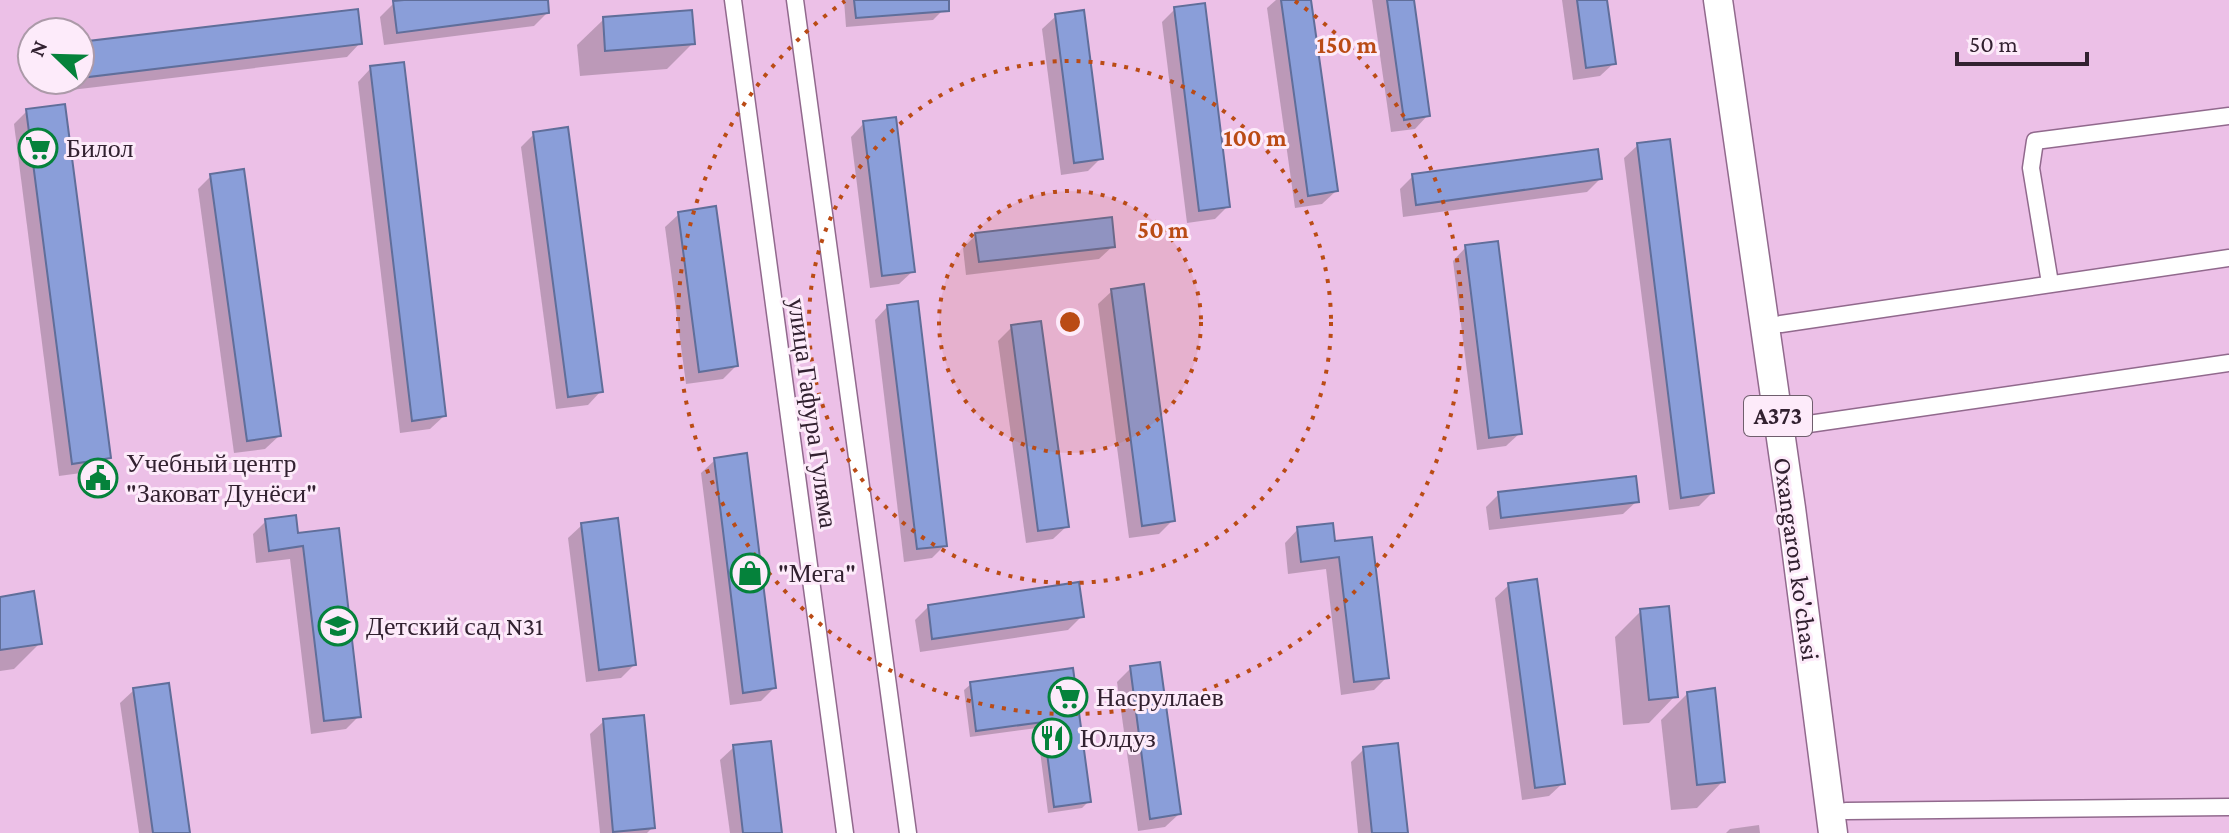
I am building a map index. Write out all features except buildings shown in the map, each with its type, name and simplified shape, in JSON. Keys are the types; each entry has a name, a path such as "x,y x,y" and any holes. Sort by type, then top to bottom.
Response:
{"highway":[{"name":"Oxangaron ko'chasi","path":"1718,0 1799,507 1840,823"},
{"name":"Oxangaron ko'chasi","path":"1735,0 1795,426 1799,507"}],"street":[{"name":"улица Гафура Гуляма","path":"733,0 845,833"},
{"path":"795,0 908,833"},
{"path":"2050,283 2031,168 2035,141 2229,116"},
{"path":"1781,324 2229,258"},
{"path":"1795,426 2229,363"},
{"path":"1840,823 2229,807"}],"place":[{"name":"Билол","path":"38,148"},
{"name":"Учебный центр \"Заковат Дунёси\"","path":"98,478"},
{"name":"\"Мега\"","path":"750,573"},
{"name":"Детский сад N31","path":"338,626"},
{"name":"Насруллаев","path":"1068,697"},
{"name":"Юлдуз","path":"1052,738"}]}
